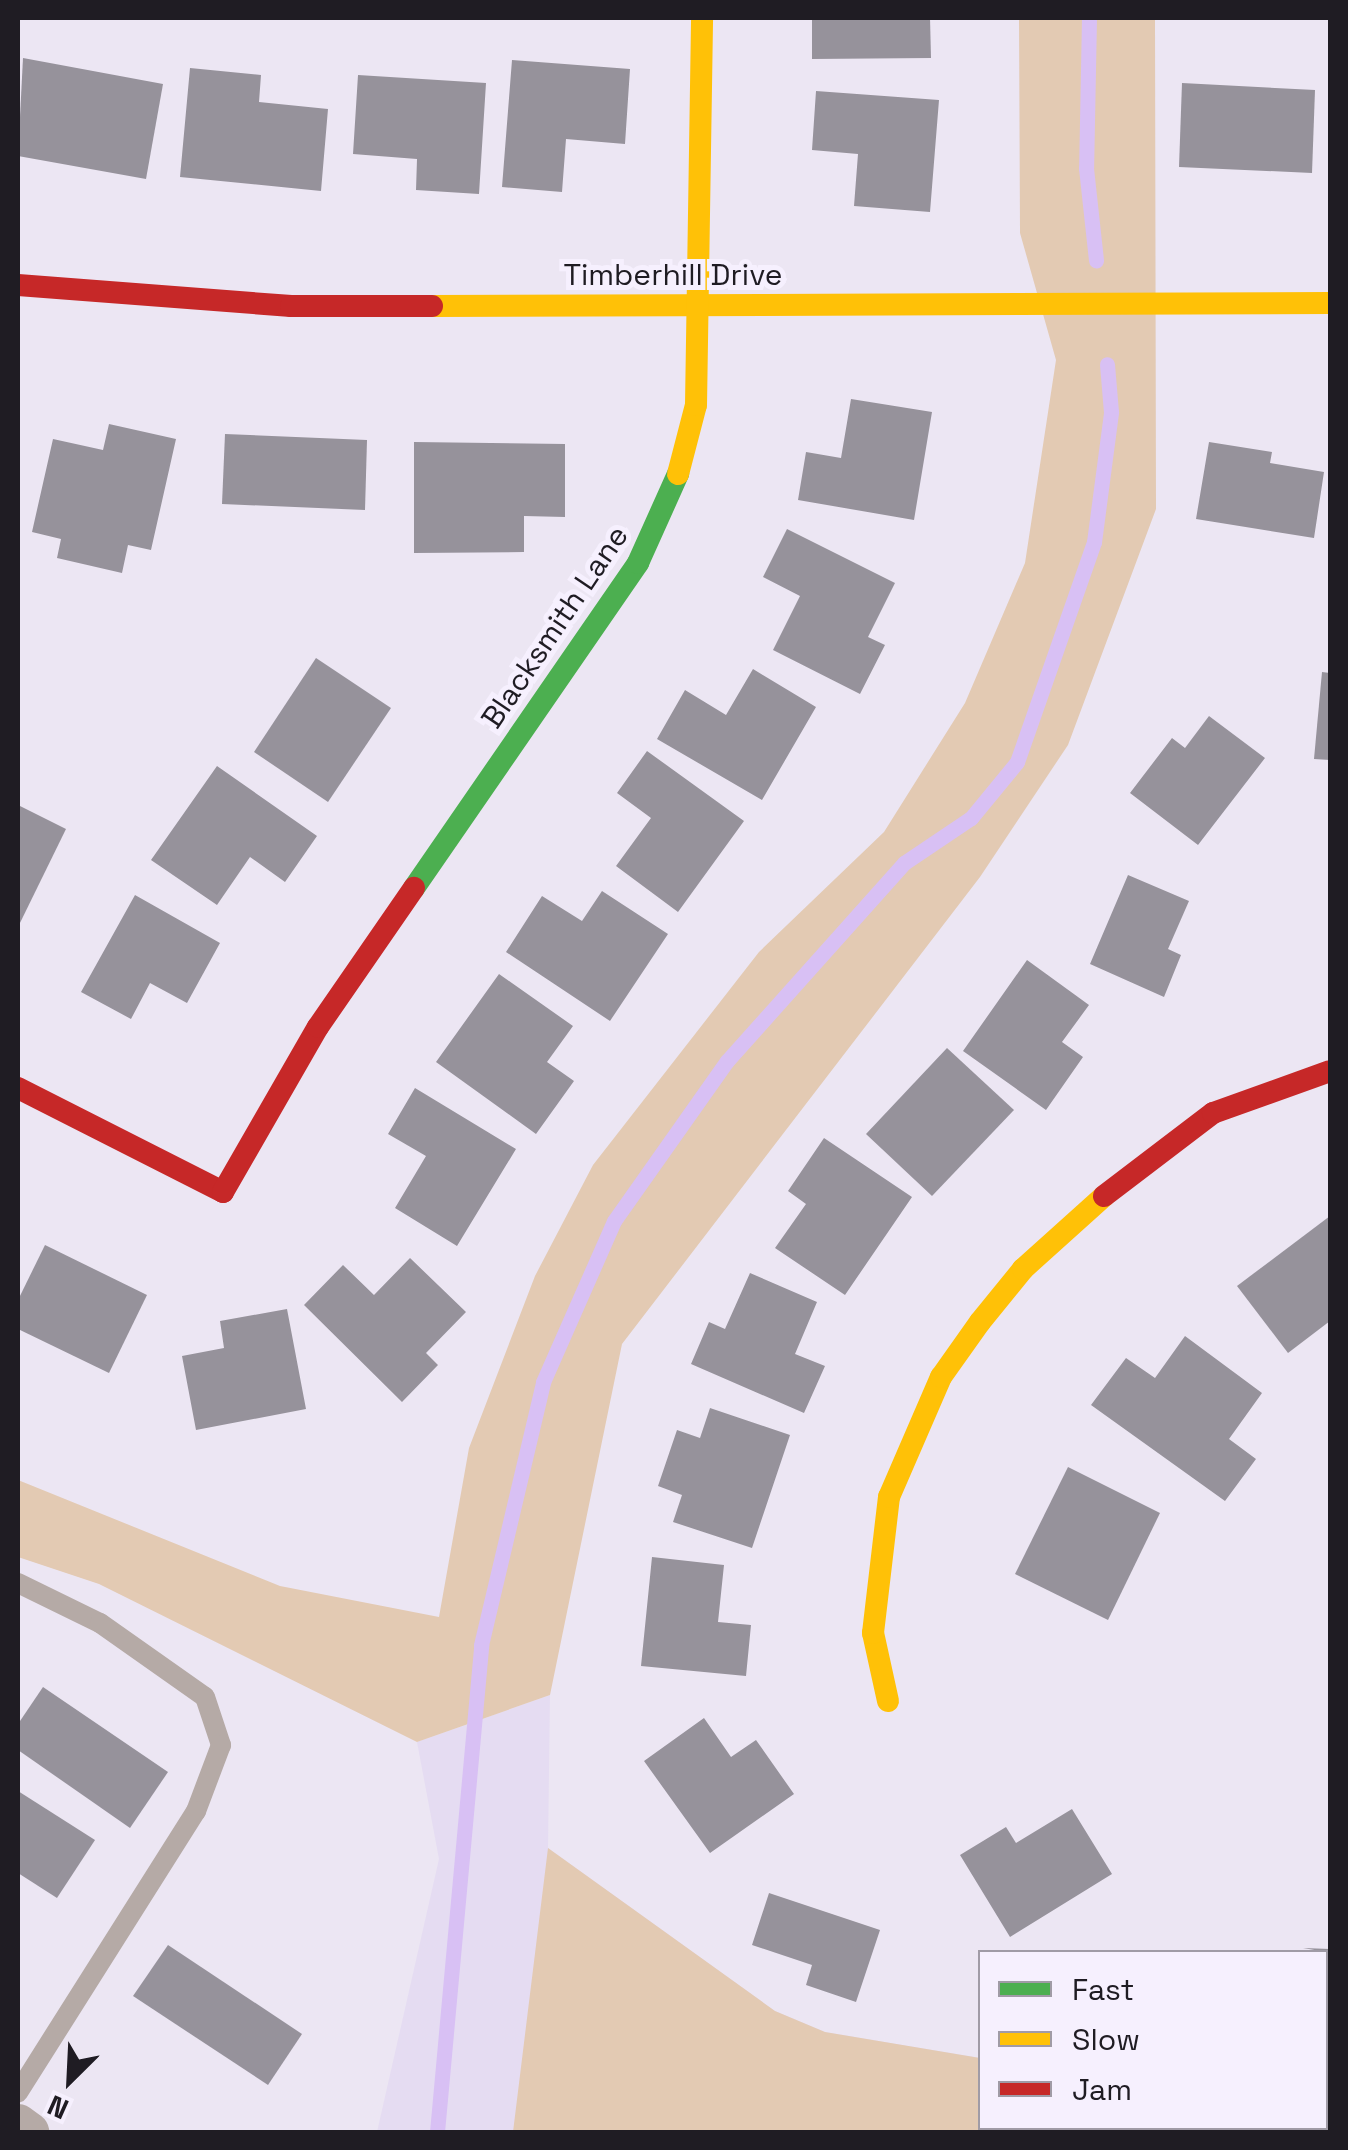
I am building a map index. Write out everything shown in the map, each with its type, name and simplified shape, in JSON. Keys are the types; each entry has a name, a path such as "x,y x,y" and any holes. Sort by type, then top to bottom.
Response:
{"street":[{"name":"Blacksmith Lane","path":"18,1088 223,1192 318,1027 659,525 696,405 702,304 702,18"},
{"name":"Timberhill Drive","path":"18,285 291,306 1330,303"},
{"path":"888,1701 873,1633 889,1497 941,1377 1023,1270 1138,1164 1213,1113 1330,1070"},
{"path":"18,2124 28,2132"}],"lane":[{"path":"18,1583 100,1623 205,1697 221,1746 196,1811 18,2093"}],"shaded area":[{"path":"1019,18 1155,18 1156,509 1068,745 980,877 622,1344 550,1695 417,1742 99,1584 18,1557 18,1480 280,1586 439,1617 469,1448 535,1276 593,1165 759,952 884,832 965,703 1025,563 1056,360 1020,233"},
{"path":"550,1695 548,1848 775,2011 825,2032 978,2058 978,2130 1328,2130 1328,2106 1330,2132 377,2132 439,1859 417,1742"},
{"path":"548,1848 775,2011 825,2032 978,2058 978,2130 1045,2132 513,2132"},
{"path":"1328,2106 1330,2132 1186,2130 1328,2130"}],"building":[{"path":"812,18 930,18 931,58 812,59"},
{"path":"23,58 163,84 146,179 18,156"},
{"path":"512,60 630,69 625,144 566,139 562,192 502,187"},
{"path":"190,68 261,75 259,102 328,109 321,191 180,177"},
{"path":"358,75 486,83 479,194 416,190 417,159 353,154"},
{"path":"1182,83 1315,90 1312,173 1179,167"},
{"path":"816,91 939,100 930,212 854,206 858,154 812,150"},
{"path":"851,399 932,412 914,520 798,500 806,452 841,458"},
{"path":"109,424 176,439 151,550 128,545 122,573 57,558 61,539 32,532 53,439 103,450"},
{"path":"225,434 367,440 365,510 222,504"},
{"path":"414,442 565,444 565,517 524,516 524,552 414,553"},
{"path":"1209,442 1272,452 1270,463 1324,472 1314,538 1196,519"},
{"path":"787,529 895,583 868,637 885,645 860,694 773,650 800,596 763,577"},
{"path":"316,658 391,708 328,802 254,752"},
{"path":"753,669 816,707 762,800 657,739 685,690 726,715"},
{"path":"1322,672 1330,673 1330,760 1314,759"},
{"path":"1209,716 1265,758 1198,845 1130,793 1172,738 1185,748"},
{"path":"647,751 744,821 678,912 616,866 651,818 617,793"},
{"path":"217,766 317,836 285,882 250,857 217,905 151,860"},
{"path":"18,805 66,829 18,927"},
{"path":"1128,875 1189,901 1168,949 1181,955 1164,997 1090,964"},
{"path":"602,891 668,934 610,1021 506,952 542,896 582,921"},
{"path":"135,895 220,943 187,1003 150,983 131,1019 81,992"},
{"path":"1027,960 1089,1005 1062,1042 1083,1057 1046,1110 963,1051"},
{"path":"499,974 573,1026 547,1062 574,1081 536,1134 436,1062"},
{"path":"947,1048 1014,1110 932,1196 866,1134"},
{"path":"415,1088 516,1149 457,1246 395,1208 426,1156 388,1134"},
{"path":"824,1138 912,1197 845,1295 775,1248 806,1204 788,1191"},
{"path":"1330,1216 1330,1321 1288,1353 1237,1286"},
{"path":"45,1245 147,1295 109,1373 18,1329 18,1300"},
{"path":"410,1258 466,1312 426,1353 438,1365 402,1402 304,1305 343,1265 374,1295"},
{"path":"750,1273 817,1302 795,1354 825,1366 804,1413 691,1364 709,1322 725,1329"},
{"path":"287,1309 306,1409 196,1430 182,1356 224,1348 220,1321"},
{"path":"1185,1336 1262,1393 1229,1439 1256,1459 1225,1501 1091,1405 1126,1358 1155,1378"},
{"path":"710,1408 790,1435 752,1548 673,1522 682,1495 658,1486 677,1430 700,1438"},
{"path":"1068,1467 1160,1513 1108,1620 1015,1574"},
{"path":"652,1557 724,1565 718,1622 751,1625 746,1676 641,1666"},
{"path":"43,1687 168,1772 130,1828 18,1750 18,1724"},
{"path":"704,1718 731,1757 756,1740 794,1794 710,1853 644,1761"},
{"path":"18,1791 95,1840 57,1898 18,1873"},
{"path":"1072,1809 1112,1874 1010,1937 960,1855 1006,1827 1016,1843"},
{"path":"769,1893 880,1930 856,2002 806,1985 812,1965 752,1945"},
{"path":"168,1945 302,2034 268,2085 133,1996"},
{"path":"1303,1948 1330,1949 1330,2043 1328,1950"}],"waterway":[{"path":"1089,18 1086,168 1096,260"},
{"path":"437,2132 481,1645 543,1382 614,1221 727,1061 904,863 971,818 1017,762 1094,542 1111,412 1107,364"}],"traffic: fast":[{"path":"414,888 638,563 678,474"}],"traffic: slow":[{"path":"678,474 696,405 702,18"},
{"path":"432,306 1330,303"},
{"path":"888,1701 873,1633 889,1497 941,1377 980,1322 1023,1269 1104,1196"}],"traffic: jam":[{"path":"18,285 291,306 432,306"},
{"path":"18,1088 223,1192 318,1027 414,888"},
{"path":"1104,1196 1213,1113 1330,1071"}]}
